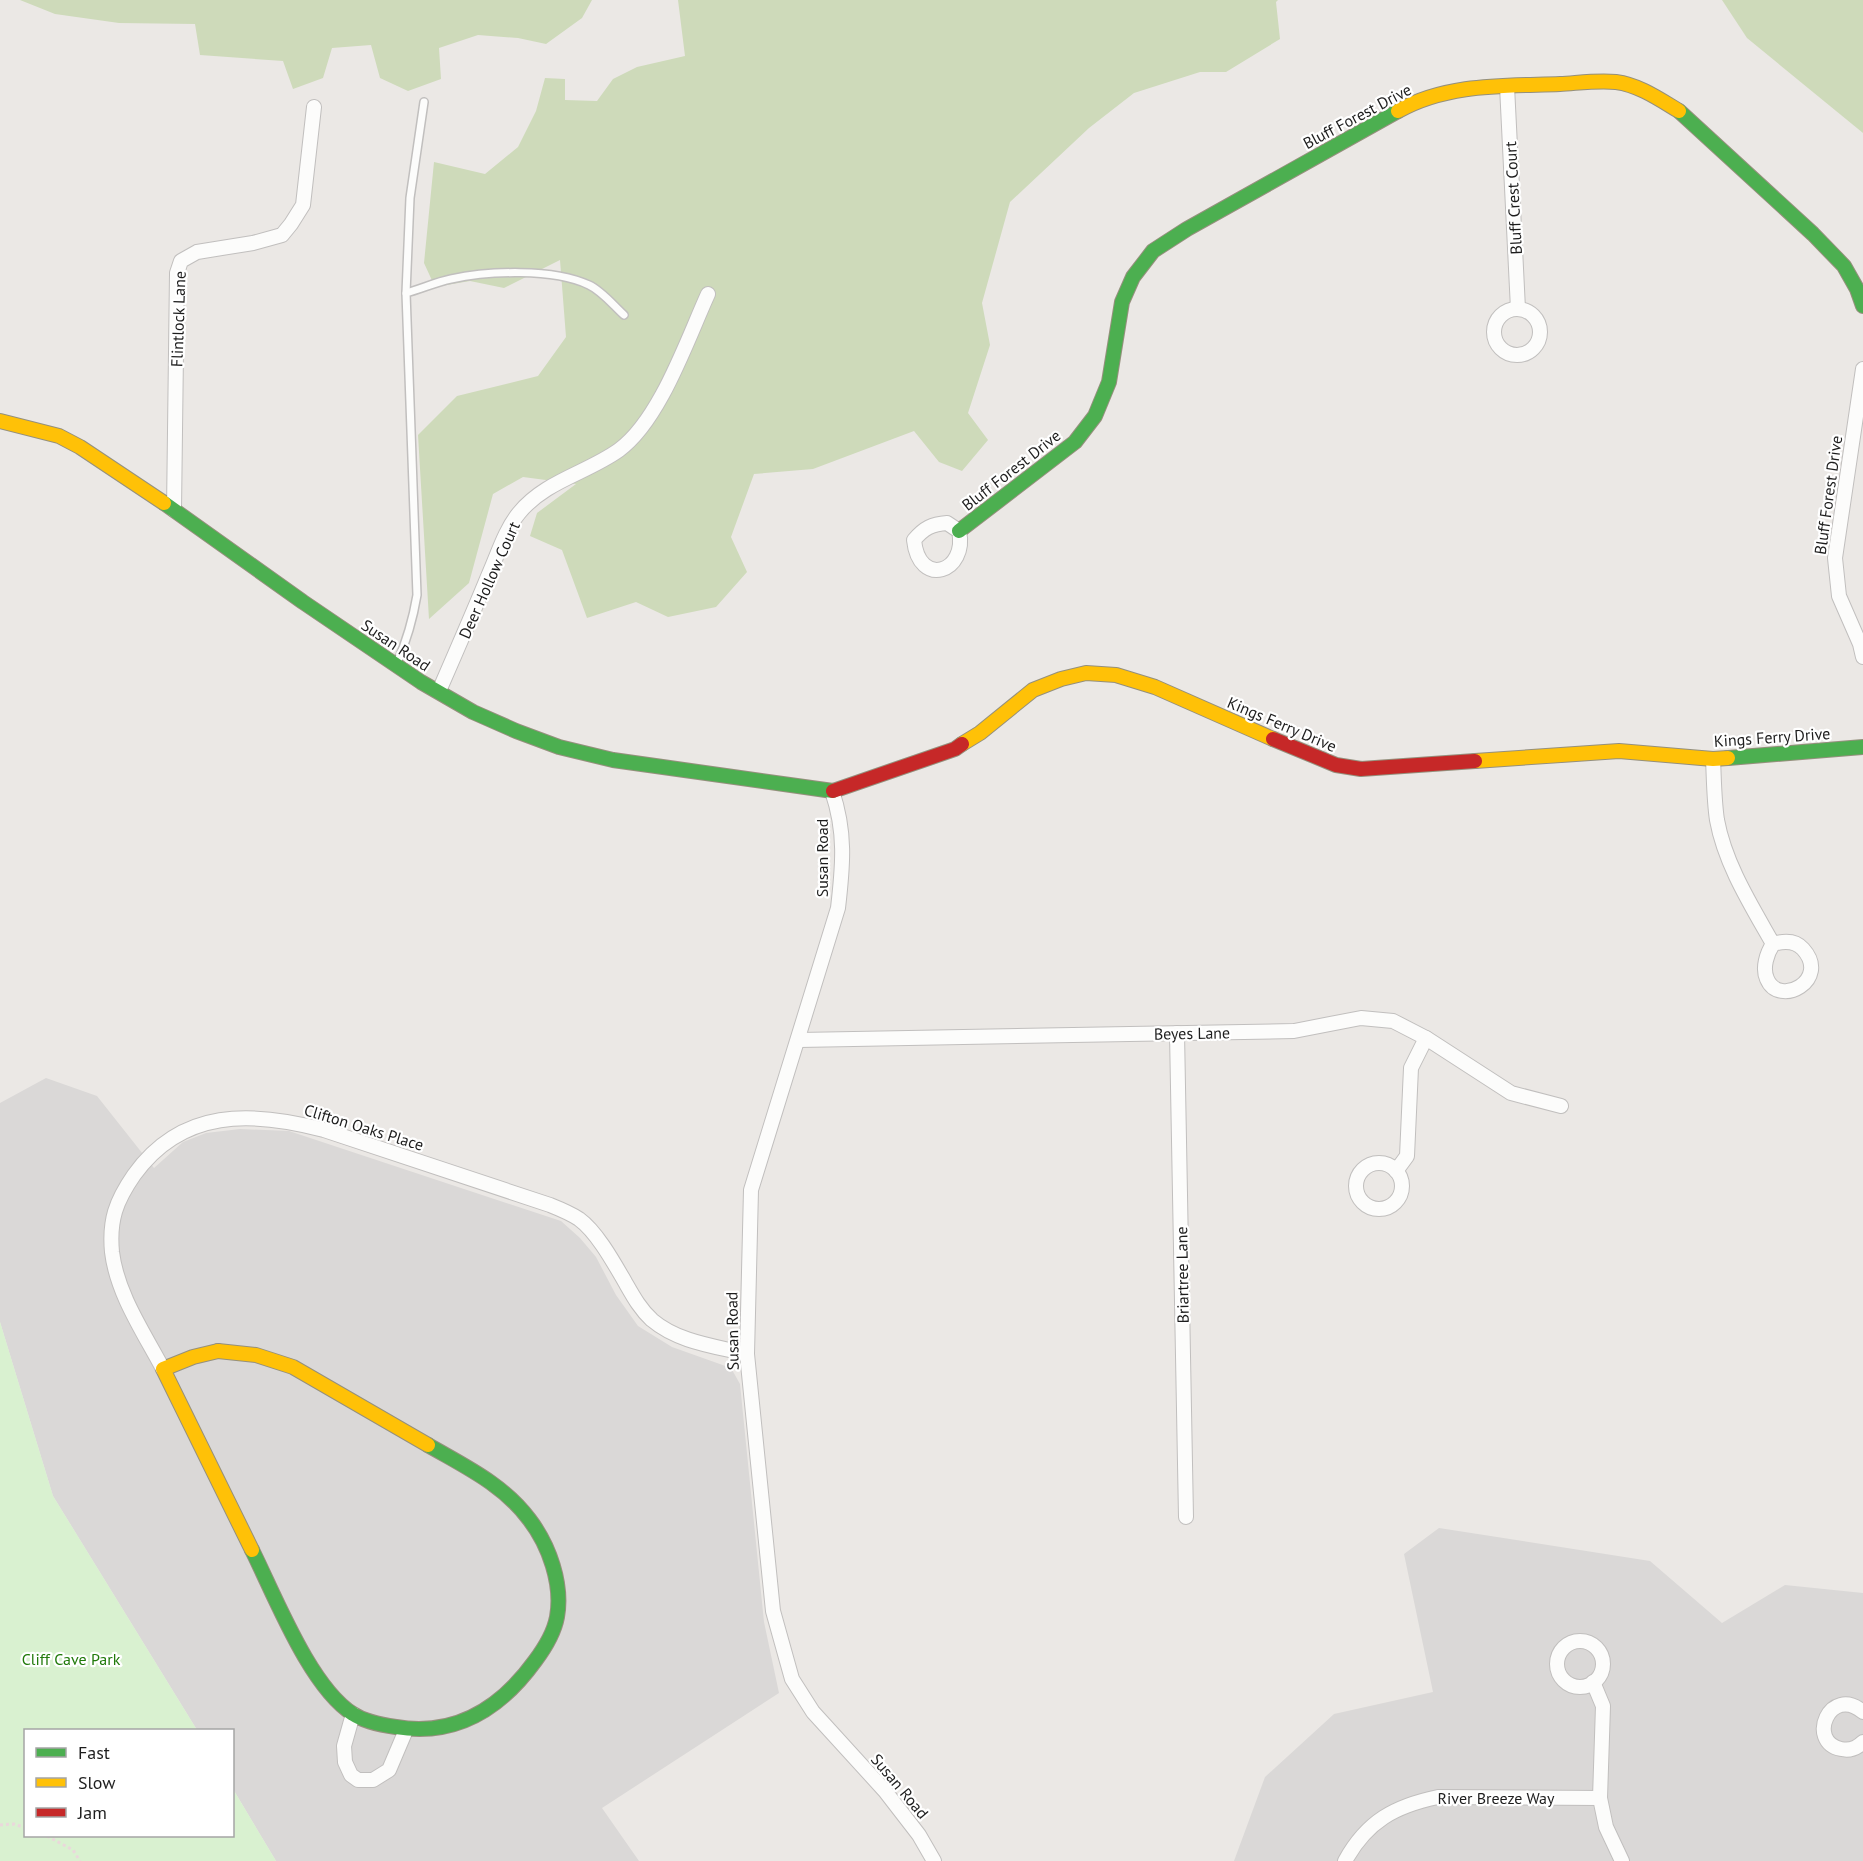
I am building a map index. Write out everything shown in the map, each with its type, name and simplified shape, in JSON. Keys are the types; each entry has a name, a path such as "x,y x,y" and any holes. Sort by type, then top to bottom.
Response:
{"street":[{"name":"Bluff Forest Drive","path":"958,531 1075,442 1095,416 1109,382 1122,302 1133,277 1153,251 1187,229 1410,104 1444,92 1507,86 1616,82 1646,91 1681,112 1813,234 1844,266 1857,289 1863,306"},
{"name":"Bluff Crest Court","path":"1507,86 1518,309"},
{"name":"Flintlock Lane","path":"174,510 177,273 181,261 196,252 253,243 282,235 303,205 314,106"},
{"name":"Deer Hollow Court","path":"439,692 504,540 519,513 538,495 563,479 594,465 620,449 643,426 664,390 708,294"},
{"name":"Bluff Forest Drive","path":"1863,369 1835,558 1839,596 1860,644 1863,657"},
{"name":"Susan Road","path":"0,420 59,435 80,447 421,682 473,712 516,732 559,747 613,760 832,791 840,814 842,838 842,871 838,908 751,1190 747,1354 773,1611 792,1679 813,1712 885,1791 919,1835 934,1861"},
{"name":"Kings Ferry Drive","path":"832,791 955,749 980,733 1033,690 1061,679 1086,673 1116,675 1155,687 1312,756 1336,765 1361,769 1619,751 1713,759 1863,747"},
{"path":"1713,759 1717,820 1727,856 1773,944"},
{"name":"Beyes Lane","path":"799,1040 1294,1031 1361,1018 1393,1021 1426,1038 1512,1093 1562,1106"},
{"name":"Briartree Lane","path":"1177,1033 1186,1517"},
{"path":"1396,1171 1407,1156 1412,1068 1426,1038"},
{"name":"Clifton Oaks Place","path":"163,1369 193,1357 218,1351 243,1351 293,1367 493,1483 530,1518 547,1548 556,1579 558,1615 550,1638 518,1686 494,1706 460,1724 406,1730 376,1723 353,1714 326,1688 310,1667 163,1369 124,1297 113,1254 111,1227 116,1204 146,1159 189,1128 217,1120 252,1118 287,1120 324,1130 565,1211 580,1220 590,1230 614,1264 634,1300 651,1319 678,1337 747,1354"},
{"path":"1593,1682 1603,1706 1600,1798 1606,1827 1622,1861"},
{"path":"1863,1712 1852,1705 1837,1706 1829,1712 1823,1727 1827,1740 1838,1748 1851,1749 1863,1743"},
{"path":"353,1714 344,1754 351,1775 358,1780 373,1780 389,1770 406,1730"},
{"name":"River Breeze Way","path":"1345,1861 1370,1826 1391,1811 1412,1802 1438,1797 1600,1798"}],"lane":[{"path":"396,665 409,635 417,595 406,293 410,198 424,102"},
{"path":"406,293 470,275 498,272 546,275 590,285 624,315"}],"path":[{"path":"0,1825 14,1824 24,1827"},
{"path":"49,1837 73,1850 80,1861"}],"shaded area":[{"path":"46,1078 97,1096 154,1168 183,1142 206,1133 240,1129 289,1131 561,1221 596,1257 616,1295 638,1326 672,1347 731,1368 740,1384 764,1622 779,1693 602,1808 639,1861 276,1861 234,1791 234,1729 196,1729 53,1496 0,1322 0,1103"},
{"path":"1439,1528 1650,1561 1722,1623 1785,1585 1863,1593 1863,1861 1234,1861 1265,1777 1334,1714 1433,1692 1404,1554"}],"green space":[{"path":"20,0 592,0 582,18 546,44 518,38 478,35 439,48 441,79 408,91 380,78 371,45 332,48 323,78 293,89 283,61 200,55 195,24 119,23 55,14"},
{"path":"678,0 1278,0 1276,2 1280,39 1226,72 1200,72 1134,93 1089,128 1010,202 982,303 990,345 968,413 988,440 962,471 939,462 914,431 813,469 754,474 731,537 747,572 716,607 668,617 636,602 587,618 562,550 530,536 537,513 576,484 523,477 493,494 469,583 429,619 418,435 457,396 538,376 566,337 560,260 504,288 470,281 435,287 424,263 434,162 485,174 518,147 536,111 545,78 565,79 565,100 597,101 613,79 637,67 685,56"},
{"path":"1722,0 1863,0 1863,133 1747,38"},
{"name":"Cliff Cave Park","path":"0,1322 53,1496 196,1729 24,1729 24,1837 234,1837 234,1791 276,1861 0,1861"}],"traffic: fast":[{"path":"959,531 1075,442 1095,416 1109,382 1122,302 1133,277 1153,251 1187,229 1398,111"},
{"path":"1679,111 1813,234 1844,266 1857,289 1863,306"},
{"path":"164,503 421,682 473,712 516,731 559,747 613,760 833,791"},
{"path":"1728,758 1863,747"},
{"path":"252,1550 308,1662 337,1701 353,1714 379,1724 396,1727 438,1728 457,1723 492,1705 522,1678 554,1629 558,1591 553,1565 536,1529 519,1507 469,1468 428,1445"}],"traffic: slow":[{"path":"1398,111 1436,95 1477,88 1602,81 1633,86 1679,111"},
{"path":"0,421 59,436 80,447 164,503"},
{"path":"962,744 980,733 1033,690 1061,679 1086,673 1116,675 1155,687 1273,739"},
{"path":"1475,761 1619,751 1713,759 1728,758"},
{"path":"218,1351 256,1355 293,1367 428,1445"},
{"path":"218,1351 193,1357 163,1369 252,1550"}],"traffic: jam":[{"path":"1273,739 1336,765 1361,769 1475,761"},
{"path":"833,791 955,749 962,744"}]}
